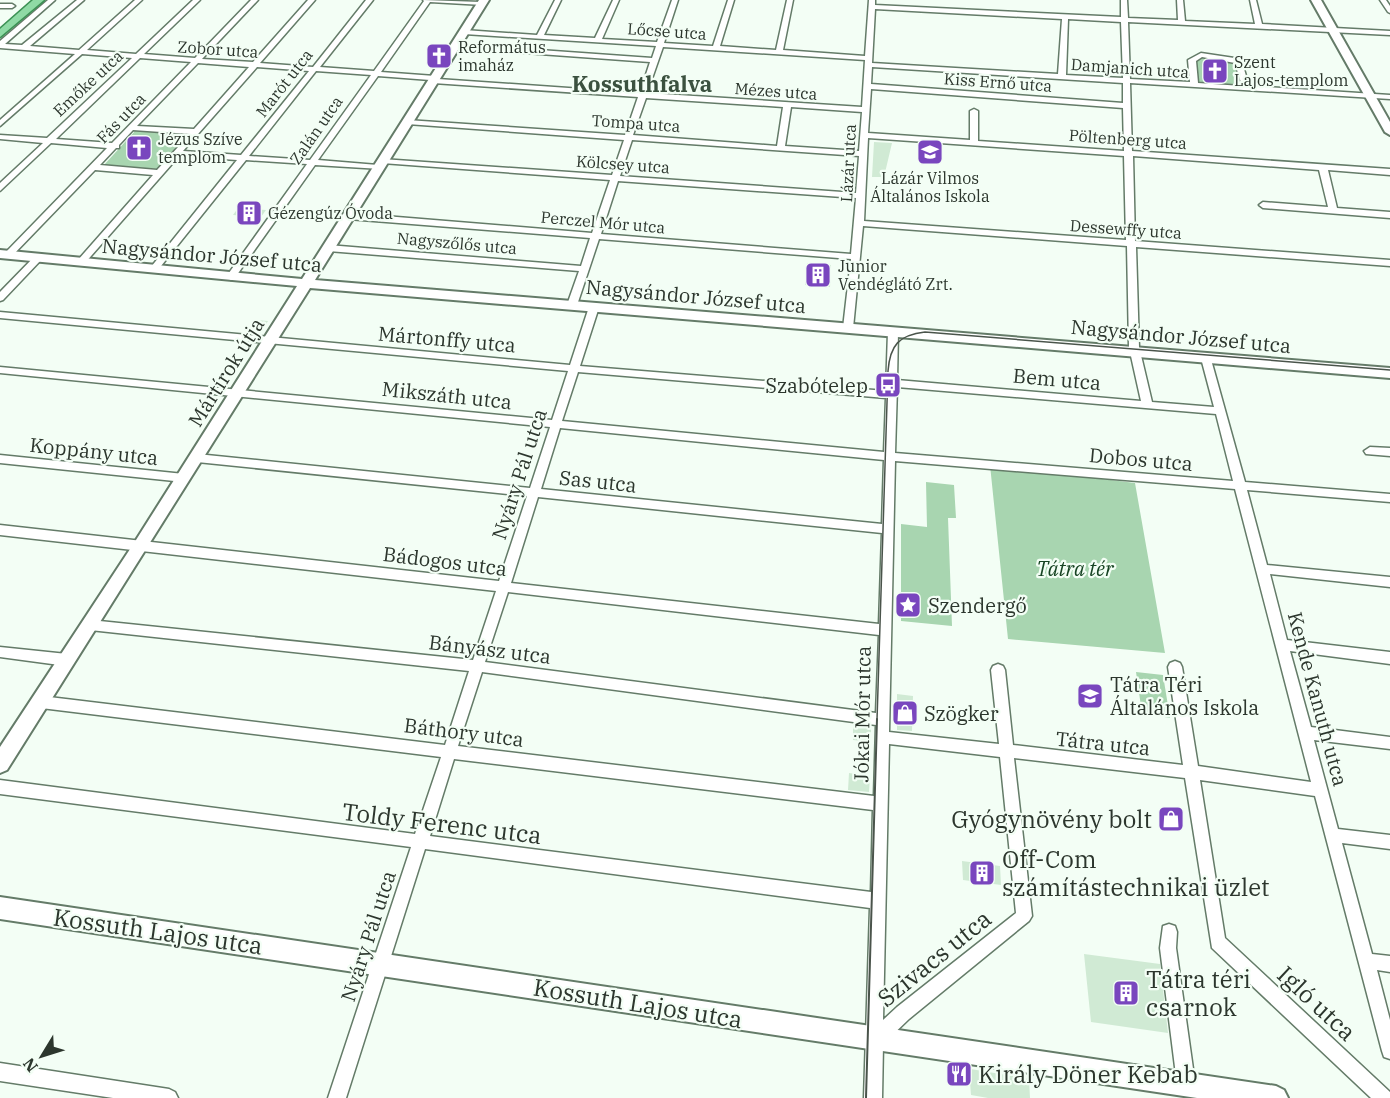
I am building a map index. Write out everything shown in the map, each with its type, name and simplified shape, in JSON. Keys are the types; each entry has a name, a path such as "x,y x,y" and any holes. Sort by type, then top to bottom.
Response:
{"main road":[{"path":"0,25 29,0"},
{"path":"0,34 39,0"}],"street":[{"path":"0,46 52,0"},
{"path":"22,48 81,0"},
{"path":"0,123 138,0"},
{"name":"Emőke utca","path":"0,188 197,0"},
{"name":"Fás utca","path":"4,255 116,146 255,0"},
{"path":"81,262 312,0"},
{"name":"Marót utca","path":"154,269 370,0"},
{"path":"427,0 482,2"},
{"name":"Zalán utca","path":"231,277 427,0"},
{"path":"539,36 558,0"},
{"path":"598,40 616,0"},
{"path":"572,305 675,0"},
{"path":"716,48 731,0"},
{"path":"779,52 790,0"},
{"path":"1124,0 1135,353 1147,405"},
{"path":"1180,0 1182,23"},
{"path":"1253,0 1259,27"},
{"path":"1316,0 1390,131"},
{"path":"1383,0 1390,11"},
{"name":"Mártírok útja","path":"3,755 41,702 142,545 482,2"},
{"path":"872,4 1065,18 1390,33"},
{"name":"Lázár utca","path":"848,328 861,196 872,4"},
{"path":"0,6 12,6"},
{"path":"1062,77 1065,18"},
{"name":"Lőcse utca","path":"464,32 779,52 868,62"},
{"name":"Zobor utca","path":"0,46 375,73 434,80"},
{"path":"455,46 654,60"},
{"path":"1194,86 1192,60 1201,56 1238,61 1246,88"},
{"name":"Damjanich utca","path":"868,62 1194,86 1390,97"},
{"name":"Mézes utca","path":"434,80 866,110"},
{"name":"Kiss Ernő utca","path":"867,86 1126,106"},
{"path":"781,148 787,105"},
{"path":"974,111 974,143"},
{"name":"Tompa utca","path":"407,122 863,154"},
{"path":"133,128 196,132"},
{"name":"Pöltenberg utca","path":"864,135 1390,171"},
{"path":"0,137 116,146"},
{"name":"Kölcsey utca","path":"178,153 311,163 380,164 616,178 861,196"},
{"path":"95,167 160,173"},
{"path":"1323,168 1333,211"},
{"path":"1263,205 1390,215"},
{"name":"Perczel Mór utca","path":"348,216 856,258"},
{"name":"Dessewffy utca","path":"859,223 1390,263"},
{"name":"Nagyszőlős utca","path":"328,248 584,269"},
{"name":"Nagysándor József utca","path":"4,255 231,277 1390,373"},
{"path":"0,298 38,258"},
{"name":"Nyáry Pál utca","path":"337,1098 594,307"},
{"name":"Mártonffy utca","path":"0,315 573,369 892,389"},
{"name":"Jókai Mór utca","path":"873,1098 893,332"},
{"name":"Kende Kanuth utca","path":"1206,358 1390,1051"},
{"name":"Mikszáth utca","path":"0,370 890,456"},
{"name":"Bem utca","path":"892,389 1219,411"},
{"path":"1371,451 1390,452"},
{"name":"Dobos utca","path":"890,456 1390,498"},
{"name":"Sas utca","path":"197,458 888,529"},
{"name":"Koppány utca","path":"0,459 184,478"},
{"name":"Bádogos utca","path":"0,530 885,630"},
{"path":"1263,569 1390,582"},
{"name":"Bányász utca","path":"90,625 476,666 883,720"},
{"path":"1283,645 1390,658"},
{"path":"0,651 67,660"},
{"path":"1175,667 1192,772"},
{"path":"998,670 1005,753"},
{"name":"Báthory utca","path":"41,702 881,804"},
{"path":"1306,733 1390,743"},
{"name":"Tátra utca","path":"882,737 1005,753 1192,772 1321,790"},
{"name":"Szivacs utca","path":"876,1039 903,1013 1024,916 1005,753"},
{"name":"Igló utca","path":"1192,772 1218,942 1384,1098"},
{"name":"Toldy Ferenc utca","path":"0,787 879,901"},
{"path":"1333,835 1390,842"},
{"name":"Kossuth Lajos utca","path":"0,908 1276,1098"},
{"path":"1169,932 1168,948 1186,1083"},
{"path":"1366,961 1390,964"},
{"path":"0,1072 169,1098"}],"green space":[{"path":"1200,57 1237,63 1243,86 1198,84 1195,59"},
{"path":"135,131 187,135 157,169 104,165"},
{"name":"Tátra tér","path":"990,465 1135,483 1165,653 1008,639"},
{"path":"926,482 954,485 956,518 948,518 952,626 901,621 901,524 927,527"},
{"path":"1136,672 1163,675 1170,718 1142,713"}],"building":[{"path":"874,142 892,143 884,177 872,177"},
{"path":"928,146 942,147 942,161 927,160"},
{"name":"Gézengúz Óvoda","path":"238,208 266,210 261,217 233,215"},
{"name":"Junior Vendéglátó Zrt.","path":"807,263 831,265 830,287 805,285"},
{"path":"256,320 268,321 260,334 247,333"},
{"name":"Szögker","path":"897,694 913,696 912,731 897,730"},
{"path":"853,724 871,727 871,742 853,740"},
{"path":"849,773 870,776 869,792 848,790"},
{"name":"Off-Com számítástechnikai üzlet","path":"962,861 1000,866 1001,885 963,880"},
{"name":"Tátra téri csarnok","path":"1084,954 1160,964 1168,1033 1091,1022"},
{"path":"953,1066 1029,1079 1030,1098 988,1098 971,1095 970,1082 953,1080"}],"tram line":[{"path":"877,720 888,371 891,354 902,339 925,332 1390,370"},
{"path":"866,1098 877,719"}],"place":[{"name":"Református imaház","path":"439,56"},
{"name":"Szent Lajos-templom","path":"1215,71"},
{"name":"Jézus Szíve templom","path":"139,148"},
{"name":"Lázár Vilmos Általános Iskola","path":"930,152"},
{"name":"Gézengúz Óvoda","path":"249,213"},
{"name":"Junior Vendéglátó Zrt.","path":"818,275"},
{"name":"Szabótelep","path":"888,385"},
{"name":"Szendergő","path":"908,605"},
{"name":"Tátra Téri Általános Iskola","path":"1090,696"},
{"name":"Szögker","path":"905,713"},
{"name":"Gyógynövény bolt","path":"1171,819"},
{"name":"Off-Com számítástechnikai üzlet","path":"982,873"},
{"name":"Tátra téri csarnok","path":"1126,993"},
{"name":"Király Döner Kebab","path":"959,1074"}],"district":[{"name":"Kossuthfalva","path":"642,83"}]}
